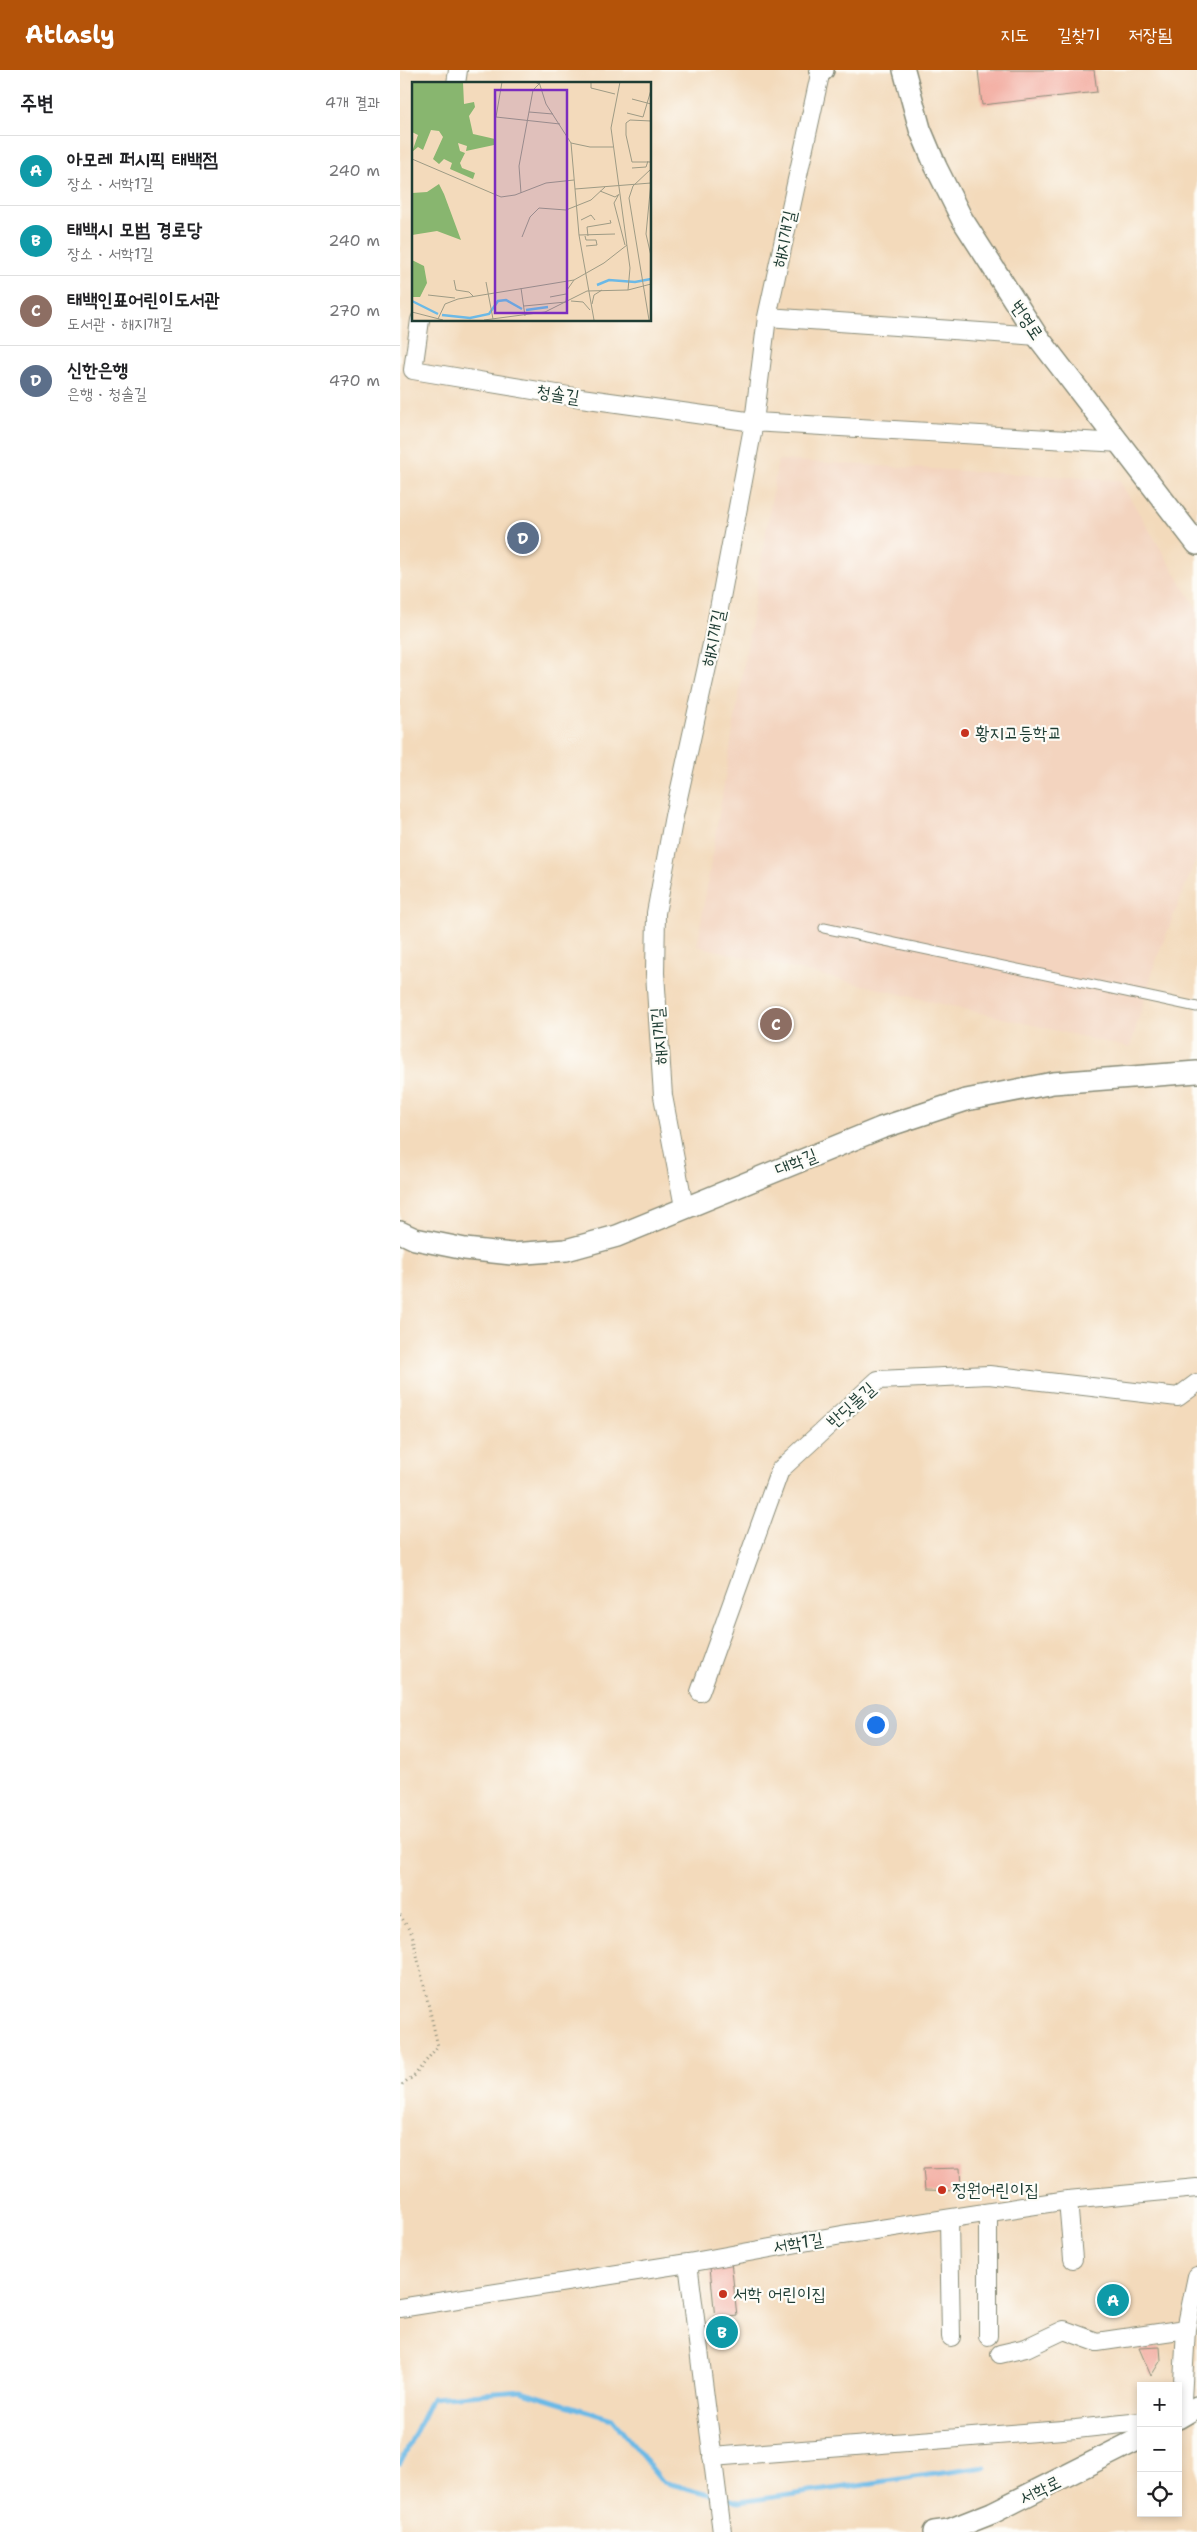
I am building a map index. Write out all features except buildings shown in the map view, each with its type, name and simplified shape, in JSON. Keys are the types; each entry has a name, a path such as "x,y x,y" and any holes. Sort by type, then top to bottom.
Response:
{"street":[{"name":"해지개길","path":"684,1208 663,1096 655,973 656,913 674,816 714,635 754,422 767,317 821,70"},
{"path":"887,70 905,75"},
{"name":"번영로","path":"905,75 920,129 936,167 962,219 1037,336 1197,544"},
{"path":"767,317 1037,336"},
{"name":"청솔길","path":"420,321 413,370 580,398 754,422"},
{"path":"754,422 1121,444"},
{"name":"대학길","path":"400,1232 415,1238 465,1249 512,1254 566,1250 617,1236 881,1128 966,1100 1053,1083 1197,1072"},
{"name":"반딧불길","path":"700,1692 780,1470 878,1380 989,1375 1178,1397 1197,1383"},
{"name":"서학1길","path":"400,2308 688,2263 1068,2200 1197,2188"},
{"path":"1068,2200 1073,2259"},
{"path":"988,2214 988,2336"},
{"path":"950,2219 951,2337"},
{"path":"688,2263 722,2532"},
{"path":"1184,2415 1186,2329 1197,2276"},
{"path":"1000,2354 1026,2348 1064,2330 1097,2342 1186,2329"},
{"path":"712,2457 1076,2430 1137,2422"},
{"name":"서학로","path":"934,2532 950,2530 1001,2509 1137,2440"}],"lane":[{"path":"824,928 1197,1007"}],"path":[{"path":"400,1914 412,1934 438,2046 414,2076 400,2086"}],"shaded area":[{"name":"황지고등학교","path":"778,460 1119,480 1197,609 1197,857 1156,960 1130,1048 697,946"}],"waterway":[{"path":"400,2464 432,2398 521,2391 612,2419 663,2482 739,2502 985,2467"}],"place":[{"name":"신한은행","path":"523,538"},
{"name":"황지고등학교","path":"965,733"},
{"name":"태백인표어린이도서관","path":"776,1024"},
{"name":"정원어린이집","path":"942,2190"},
{"name":"서학 어린이집","path":"723,2294"},
{"name":"아모레 퍼시픽 태백점","path":"1113,2300"},
{"name":"태백시 모범 경로당","path":"722,2332"}]}
